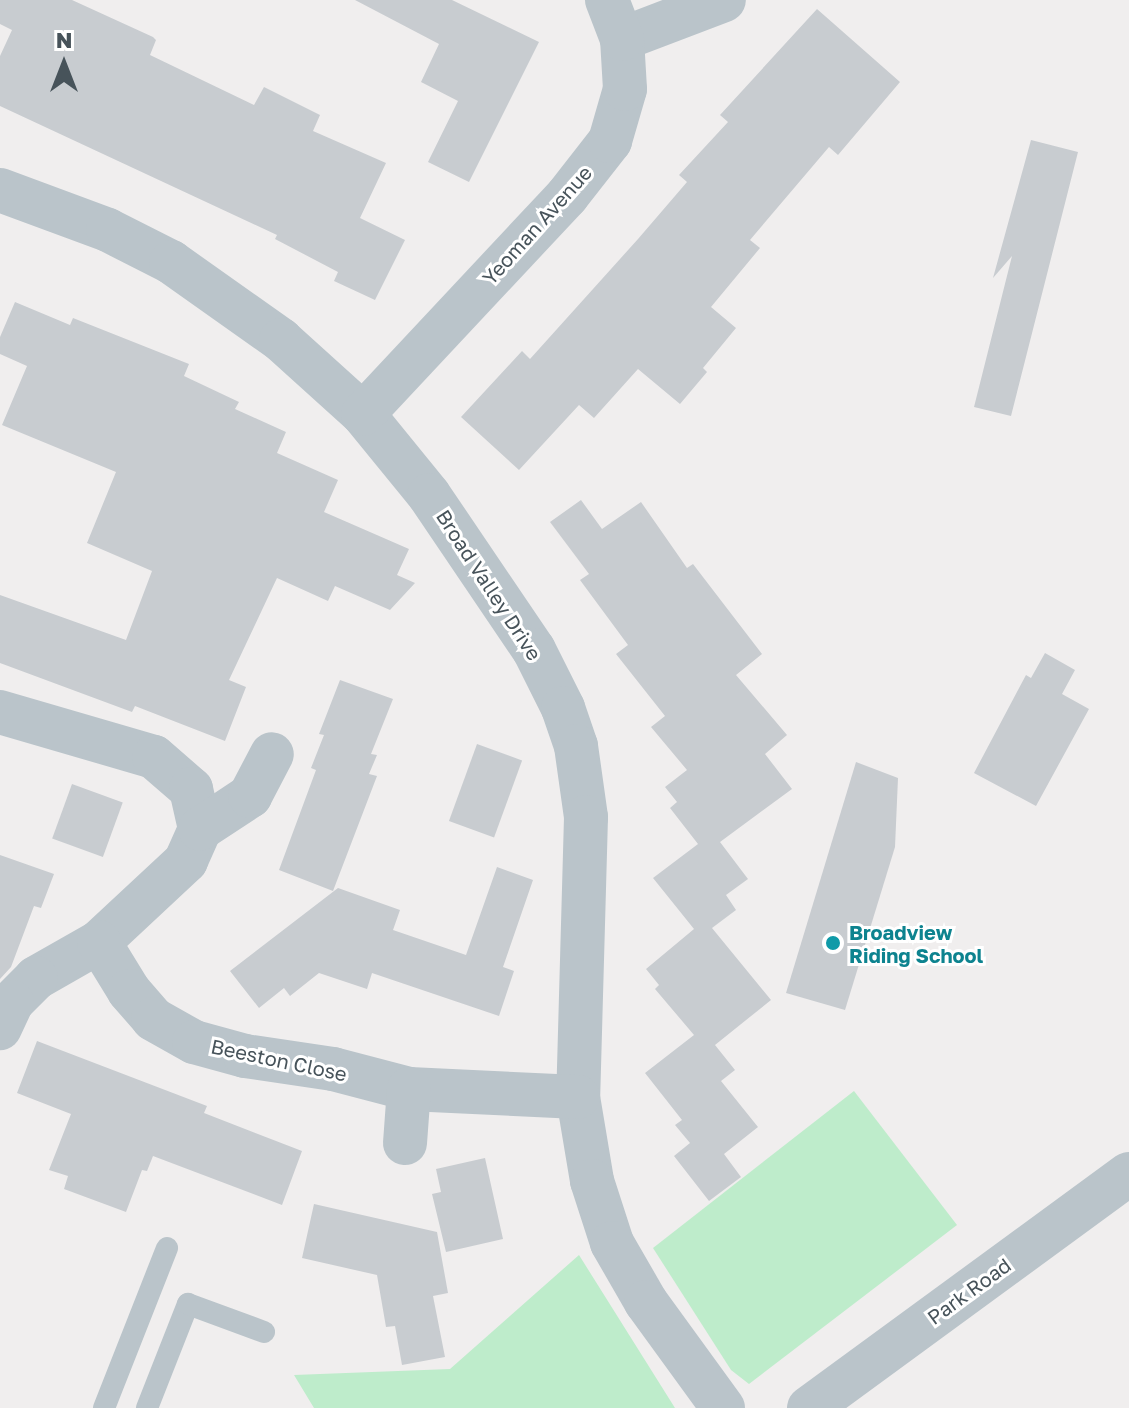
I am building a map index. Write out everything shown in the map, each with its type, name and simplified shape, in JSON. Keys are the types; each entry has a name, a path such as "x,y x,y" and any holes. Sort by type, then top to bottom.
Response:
{"street":[{"path":"614,20 724,0"},
{"name":"Yeoman Avenue","path":"363,414 567,196 610,141 625,89 614,20"},
{"name":"Broad Valley Drive","path":"0,190 108,230 171,262 281,340 363,414 429,495 534,650 563,708 576,746 586,817 578,1097 592,1181 612,1243 646,1302 723,1408"},
{"path":"0,712 154,757 191,789 200,829"},
{"path":"0,1028 12,1002 36,978 99,942 186,861 200,829 250,796 272,754"},
{"name":"Beeston Close","path":"99,942 129,991 153,1019 194,1042 245,1056 333,1069 409,1089 578,1097"},
{"path":"405,1143 409,1089"},
{"name":"Park Road","path":"809,1408 1129,1174"}],"lane":[{"path":"104,1408 167,1248"},
{"path":"147,1408 188,1304 264,1332"}],"green space":[{"path":"854,1091 957,1225 749,1384 731,1370 653,1248"},
{"path":"579,1255 675,1408 314,1408 294,1375 450,1369"}],"building":[{"path":"0,0 72,0 153,37 156,40 150,55 254,105 264,87 320,115 313,131 386,163 360,218 405,240 375,300 334,281 338,272 275,239 277,235 0,106 0,56 12,30 0,24"},
{"path":"355,0 452,0 539,42 469,182 428,162 458,101 421,82 439,44"},
{"path":"817,9 900,82 838,155 829,147 750,240 760,248 711,307 736,328 703,368 707,372 680,404 638,369 594,418 579,405 519,470 461,417 522,351 530,359 638,239 687,182 679,175 728,122 720,115"},
{"path":"1031,140 1078,152 1011,416 974,407 1012,256 993,278"},
{"path":"15,302 70,325 73,318 189,364 184,376 239,402 235,409 286,432 277,453 338,480 324,512 409,549 397,575 415,583 390,610 335,586 328,601 277,578 229,680 246,687 225,741 135,706 132,712 0,663 0,595 126,640 152,571 87,543 116,472 2,425 27,366 0,354 0,337"},
{"path":"581,500 602,529 641,502 687,568 693,564 762,654 736,675 787,735 765,754 792,789 720,842 748,879 726,895 736,910 712,928 771,1000 715,1045 735,1070 721,1081 758,1127 724,1154 741,1177 709,1201 674,1156 690,1143 675,1125 682,1120 645,1073 694,1035 655,989 659,985 646,969 694,929 653,878 698,844 670,808 677,802 665,787 687,770 651,727 665,716 616,654 628,645 580,580 589,574 550,522"},
{"path":"1045,653 1075,670 1062,694 1089,709 1036,806 974,773 1026,675 1031,678"},
{"path":"340,680 393,699 371,754 377,755 369,774 377,776 333,891 279,870 316,770 311,768 324,735 319,734"},
{"path":"477,744 522,760 494,837 449,821"},
{"path":"856,762 898,778 895,847 845,1010 786,993"},
{"path":"72,784 123,802 103,857 52,839"},
{"path":"0,855 54,874 41,908 34,906 11,967 0,979"},
{"path":"497,867 533,880 503,967 514,971 499,1016 372,973 367,989 319,973 290,996 284,988 259,1008 230,971 338,888 400,910 393,930 466,955"},
{"path":"37,1041 207,1106 204,1113 302,1151 282,1205 153,1156 147,1171 142,1170 126,1212 64,1189 68,1176 49,1170 71,1114 17,1093"},
{"path":"485,1158 503,1239 446,1252 432,1194 441,1192 436,1169"},
{"path":"314,1204 437,1232 448,1293 433,1296 445,1357 402,1365 395,1326 386,1327 377,1275 302,1258"}],"place":[{"name":"Broadview Riding School","path":"833,943"}]}
